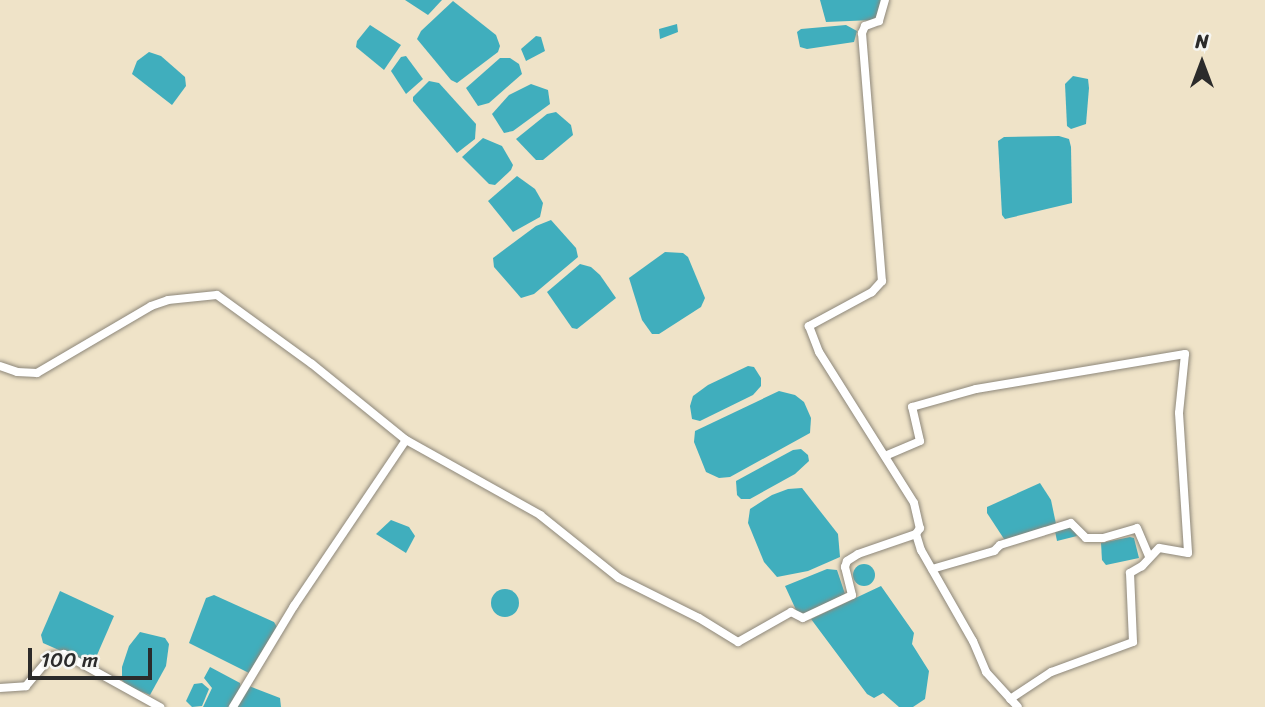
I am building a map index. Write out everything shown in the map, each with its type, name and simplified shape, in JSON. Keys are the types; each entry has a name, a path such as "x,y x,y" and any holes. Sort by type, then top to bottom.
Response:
{"street":[{"path":"0,366 18,372 37,373 150,306 168,300 218,295 312,364 406,440 540,515 619,579 699,618 738,642 790,612 803,618 852,595 845,567 847,561 858,554 916,534 920,528 914,503 819,352 809,326 872,292 882,282 862,33 866,26 879,21 885,0"},
{"path":"885,456 920,441 912,407 976,389 1185,355 1179,413 1188,553 1159,548 1142,566 1130,573 1133,642 1051,672 1010,699"},
{"path":"233,707 294,606 406,440"},
{"path":"932,569 994,551 1000,545 1071,523 1086,538 1103,538 1138,528 1149,556"},
{"path":"916,534 986,672 1018,707"},
{"path":"0,688 26,687 50,657 64,654 160,707"}],"water":[{"path":"405,0 442,0 428,15"},
{"path":"820,0 881,0 877,17 873,20 826,22"},
{"path":"453,1 496,35 500,46 498,52 457,83 451,80 417,39 421,31"},
{"path":"677,24 678,32 660,39 659,29"},
{"path":"370,25 401,45 384,70 356,47 357,41"},
{"path":"846,25 857,31 854,42 807,49 800,47 797,32 801,29"},
{"path":"536,36 541,37 545,51 526,61 521,49"},
{"path":"149,52 161,56 185,77 186,86 172,105 132,74 137,61"},
{"path":"406,56 423,79 406,94 391,71 401,57"},
{"path":"500,58 510,58 519,64 522,74 489,103 478,106 466,88"},
{"path":"1073,76 1088,79 1089,88 1086,124 1071,129 1067,126 1065,84"},
{"path":"429,81 439,83 476,124 475,139 457,153 413,101 413,97"},
{"path":"531,84 548,90 550,104 513,131 504,133 492,114 509,95"},
{"path":"556,112 571,125 573,135 543,160 536,160 516,139 547,114"},
{"path":"1059,136 1069,139 1071,147 1072,203 1005,219 1002,215 998,141 1004,137"},
{"path":"483,138 502,146 513,165 495,185 489,184 462,157"},
{"path":"517,176 535,189 543,203 540,217 513,232 488,201"},
{"path":"551,220 576,248 578,257 534,294 521,298 494,267 493,258 536,226"},
{"path":"665,252 683,253 688,257 705,298 701,307 659,334 652,334 642,320 629,278"},
{"path":"580,264 591,267 600,275 616,298 577,329 572,328 547,292"},
{"path":"748,366 754,367 761,378 761,386 753,395 700,421 692,419 690,406 693,396 708,385"},
{"path":"779,391 795,395 804,402 811,418 810,433 730,477 719,478 706,472 694,442 695,431"},
{"path":"801,449 808,455 809,461 795,474 750,499 741,499 737,495 736,481 793,450"},
{"path":"1040,483 1051,500 1056,524 1006,542 987,513 987,507"},
{"path":"802,488 838,534 840,557 808,571 777,577 764,562 748,523 750,509 772,495 788,489"},
{"path":"391,520 409,527 415,536 406,553 376,534"},
{"path":"1072,527 1077,536 1057,541 1055,531"},
{"path":"1134,538 1139,558 1106,565 1102,560 1101,543"},
{"path":"860,564 868,564 875,571 875,579 868,586 860,586 853,579 853,571"},
{"path":"827,569 837,570 845,594 802,615 797,612 785,586"},
{"path":"881,586 914,633 912,644 929,671 925,699 913,707 899,707 883,693 874,698 867,694 811,619"},
{"path":"505,589 515,593 519,603 515,613 505,617 495,613 491,603 495,593"},
{"path":"60,591 114,616 94,662 86,662 43,643 41,635"},
{"path":"214,595 274,622 277,627 249,673 189,643 206,598"},
{"path":"140,632 165,638 169,644 166,666 150,695 127,686 122,680 122,667 129,646"},
{"path":"210,667 240,683 241,689 229,707 203,707 212,688 204,678"},
{"path":"202,683 209,689 202,706 192,707 186,701 194,684"},
{"path":"249,686 280,698 281,707 234,707"}]}
